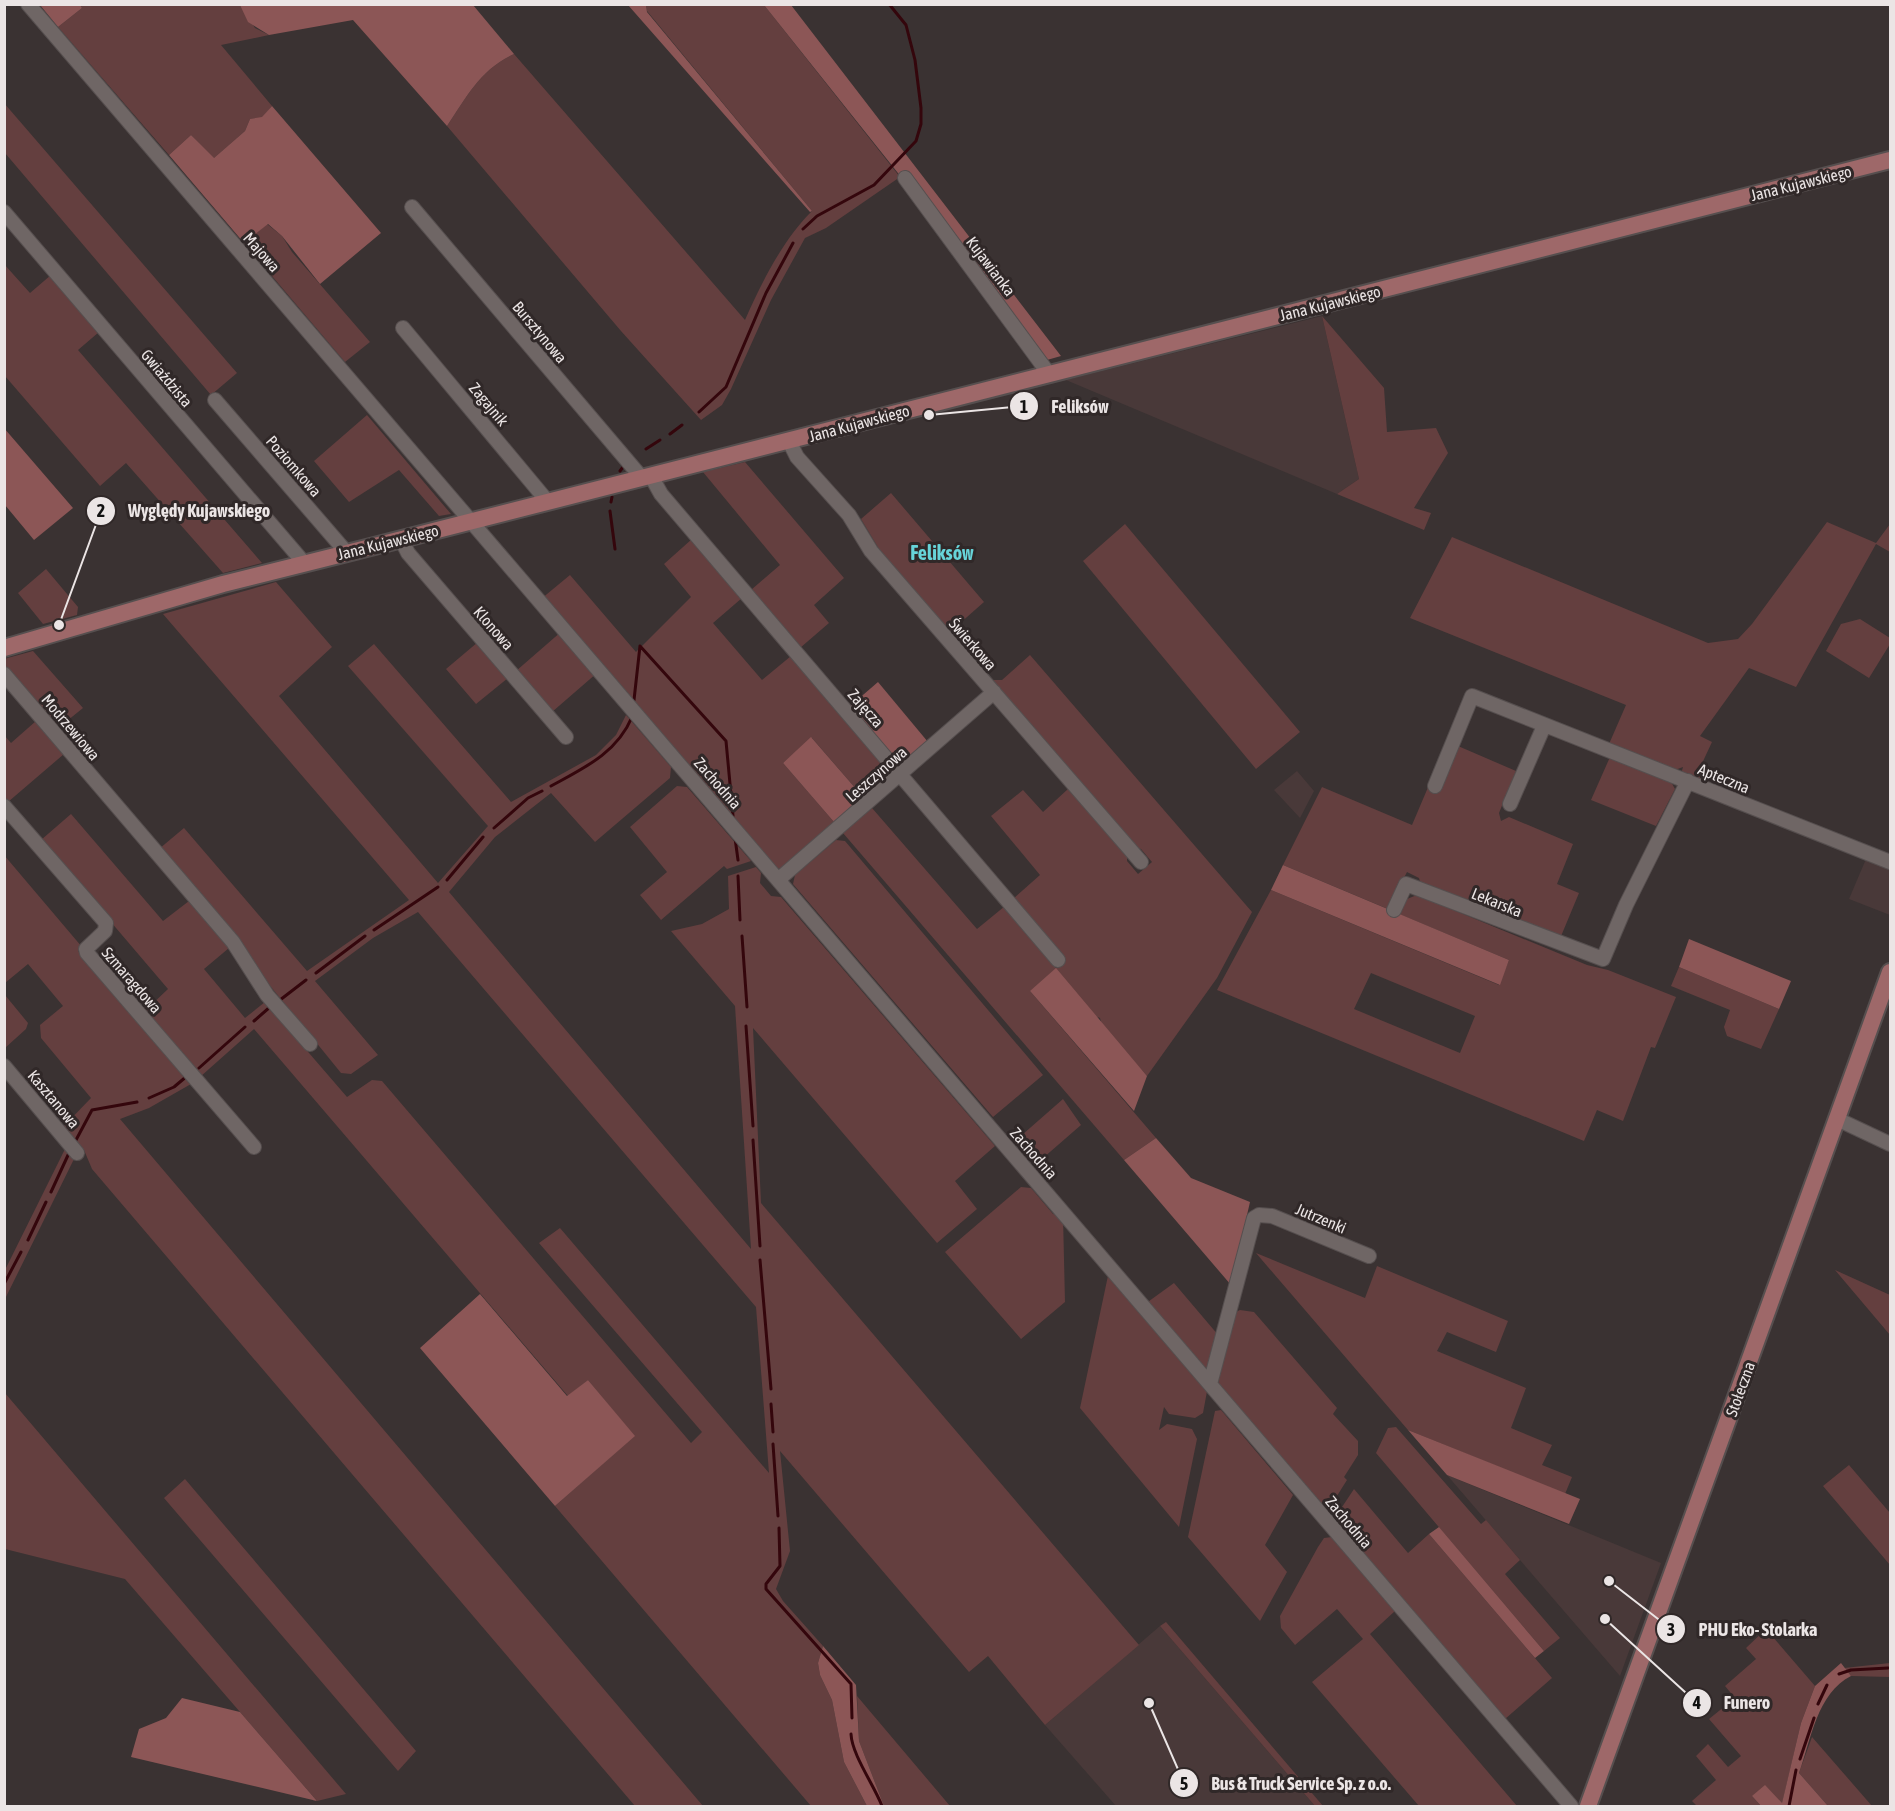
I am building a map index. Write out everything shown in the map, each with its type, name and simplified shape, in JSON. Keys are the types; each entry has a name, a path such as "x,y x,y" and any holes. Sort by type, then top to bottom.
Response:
{"main road":[{"name":"Jana Kujawskiego","path":"4,648 304,564 1890,160"},
{"name":"Stołeczna","path":"1588,1806 1890,972"}],"street":[{"name":"Majowa","path":"28,4 471,521"},
{"name":"Kujawianka","path":"905,178 1049,374"},
{"name":"Bursztynowa","path":"412,207 646,477"},
{"name":"Gwiaździsta","path":"4,212 304,564"},
{"name":"Zagajnik","path":"403,328 548,502"},
{"name":"Poziomkowa","path":"215,400 347,553"},
{"name":"Świerkowa","path":"789,441 797,457 849,515 871,551 1141,862"},
{"name":"Zajęcza","path":"646,477 1059,960"},
{"name":"Zachodnia","path":"471,521 1571,1806"},
{"name":"Klonowa","path":"401,539 408,553 566,737"},
{"name":"Modrzewiowa","path":"4,674 233,942 267,995 310,1044"},
{"name":"Leszczynowa","path":"778,880 994,692"},
{"name":"Apteczna","path":"1435,786 1472,696 1890,862"},
{"path":"1510,804 1544,726"},
{"name":"Lekarska","path":"1394,910 1406,884 1603,960 1626,905 1688,781"},
{"name":"Szmaragdowa","path":"4,806 106,923 105,931 86,949 87,953 254,1147"},
{"name":"Kasztanowa","path":"4,1066 77,1154"},
{"path":"1837,1119 1890,1144"},
{"name":"Jutrzenki","path":"1210,1384 1254,1218 1259,1215 1272,1216 1369,1256"}],"shaded area":[{"path":"40,5 80,5 82,8 58,27"},
{"path":"80,5 240,5 255,28 269,35 221,45 272,106 262,118 250,119 245,131 213,159 191,135 169,155 58,27 82,8"},
{"path":"240,5 473,5 514,54 492,67 484,75 447,126 353,20 269,35 248,22"},
{"path":"628,5 646,5 647,12 812,211 810,212"},
{"path":"646,5 764,5 900,177 826,228 805,238 771,300 722,405 701,420 621,331 447,126 484,75 502,60 514,54 745,320 782,249 812,211 647,11"},
{"path":"764,5 791,5 1061,356 1047,360"},
{"path":"4,103 237,373 211,395 5,153"},
{"path":"272,106 381,233 320,284 282,236 268,224 244,243 169,155 191,135 214,158 245,131 250,119 262,117"},
{"path":"267,224 282,236 292,252 370,342 345,362 244,243"},
{"path":"4,264 30,293 51,275 99,332 78,350 262,563 223,573 126,463 100,486 5,376"},
{"path":"1322,316 1359,479 1337,494 1066,380"},
{"path":"1322,316 1384,388 1387,432 1436,428 1448,453 1414,508 1431,513 1424,530 1337,494 1359,479"},
{"path":"367,415 451,514 439,516 399,470 349,502 314,461"},
{"path":"4,428 73,508 34,540 5,505"},
{"path":"745,462 844,578 814,605 829,623 800,648 751,590 780,565 703,472"},
{"path":"891,493 984,602 950,632 879,549 861,519"},
{"path":"1827,522 1876,543 1890,524 1890,552 1876,544 1796,687 1749,668 1700,736 1712,742 1698,772 1702,782 1681,774 1683,767 1675,770 1609,744 1626,705 1410,618 1452,537 1708,643 1738,639 1752,624"},
{"path":"1125,524 1300,732 1256,769 1083,561"},
{"path":"692,539 742,598 713,623 762,680 791,656 887,767 886,778 863,797 812,738 783,763 834,822 782,868 774,870 541,599 570,575 636,652 691,597 664,564"},
{"path":"46,569 78,607 77,615 43,624 18,593"},
{"path":"276,582 332,647 279,696 438,883 488,826 348,666 374,644 511,802 596,755 616,735 626,715 671,767 670,778 595,842 551,793 495,837 449,892 751,1249 735,1006 671,931 702,924 729,909 728,876 756,867 761,873 760,883 771,896 781,897 995,1146 955,1181 977,1209 937,1243 753,1028 761,1203 1139,1645 1045,1725 988,1656 969,1672 780,1451 790,1551 776,1589 783,1601 823,1646 818,1663 820,1675 832,1700 844,1762 867,1806 811,1806 555,1506 634,1436 588,1380 568,1396 254,1029 200,1077 141,1007 148,1008 168,989 41,840 71,814 163,921 189,901 229,948 204,969 245,1018 265,1002 347,1097 372,1080 382,1081 691,1443 702,1432 539,1243 560,1228 769,1473 756,1307 418,912 373,938 315,981 378,1055 351,1074 341,1073 159,849 184,828 307,971 409,900 163,614"},
{"path":"1860,619 1890,638 1890,644 1869,678 1826,651 1841,624"},
{"path":"562,631 597,673 552,712 516,671"},
{"path":"478,642 508,678 476,704 446,669"},
{"path":"33,651 83,708 57,729 5,667 4,659"},
{"path":"1030,655 1252,912 1217,978 1147,1076 1102,1025 1100,1018 1030,991 1156,1138 1124,1160 843,833 872,808 977,929 1005,906 1056,968 1065,962 1013,899 1040,875 991,816 1023,790 1043,812 1068,789 1127,855 1127,861 1138,874 1152,862 1141,849 1136,848 991,680 1002,680"},
{"path":"878,682 928,742 905,761 895,760 849,707"},
{"path":"36,721 64,754 8,802 4,798 4,735 11,743"},
{"path":"811,737 863,797 834,822 783,763"},
{"path":"1458,746 1516,771 1499,813 1501,821 1509,817 1573,844 1557,884 1579,893 1559,941 1421,885 1419,878 1407,872 1388,909 1283,865 1322,787 1412,825 1429,785 1433,792 1440,789"},
{"path":"1610,757 1670,780 1675,789 1656,826 1591,800"},
{"path":"1297,771 1314,791 1300,818 1274,790"},
{"path":"677,786 687,787 751,861 727,869 724,866 661,920 640,895 667,872 630,827"},
{"path":"836,840 845,841 1043,1075 993,1117 793,884 795,875"},
{"path":"4,855 82,947 78,951 191,1084 149,1108 120,1119 703,1806 635,1806 92,1169 84,1150 63,1127 91,1098 41,1038 40,1025 63,1006 28,964 5,983"},
{"path":"1866,859 1890,869 1890,915 1849,899"},
{"path":"1283,865 1509,960 1500,985 1271,890"},
{"path":"1271,890 1499,985 1509,960 1399,914 1407,899 1417,895 1587,965 1608,970 1676,997 1655,1048 1651,1047 1623,1121 1597,1110 1584,1141 1217,990","holes":["1371,973 1475,1016 1460,1053 1354,1009"]},
{"path":"1689,939 1791,981 1779,1009 1679,967"},
{"path":"1679,967 1779,1009 1761,1049 1727,1036 1724,1027 1730,1010 1671,986"},
{"path":"1056,968 1147,1076 1134,1111 1030,991"},
{"path":"5,995 28,1023 26,1029 5,1048"},
{"path":"1063,1099 1081,1125 1035,1165 1014,1142"},
{"path":"1156,1138 1191,1178 1250,1202 1231,1285 1124,1160"},
{"path":"66,1147 75,1157 5,1299 5,1270"},
{"path":"1021,1187 1031,1188 1053,1214 1063,1216 1065,1302 1021,1339 945,1252"},
{"path":"1256,1253 1365,1298 1377,1266 1508,1321 1496,1352 1447,1332 1437,1351 1526,1388 1511,1428 1552,1445 1542,1465 1572,1477 1565,1494 1408,1430"},
{"path":"1835,1270 1890,1295 1890,1335"},
{"path":"1109,1271 1208,1386 1203,1413 1195,1418 1169,1414 1164,1407 1159,1430 1167,1424 1192,1429 1197,1439 1179,1527 1080,1408"},
{"path":"1174,1283 1219,1336 1210,1372 1204,1372 1145,1304"},
{"path":"480,1294 567,1396 588,1380 635,1436 555,1506 420,1348"},
{"path":"1240,1310 1254,1312 1337,1408 1333,1414 1358,1441 1358,1455 1344,1477 1347,1480 1330,1507 1323,1508 1218,1385 1216,1379 1234,1313"},
{"path":"5,1393 346,1794 317,1801 125,1579 5,1549"},
{"path":"1221,1410 1293,1495 1265,1545 1287,1572 1260,1621 1188,1537 1215,1411"},
{"path":"1396,1427 1481,1524 1486,1520 1520,1560 1505,1574 1560,1638 1544,1651 1376,1453 1388,1428"},
{"path":"1408,1430 1580,1499 1569,1524 1447,1475"},
{"path":"1849,1465 1890,1513 1890,1565 1823,1486"},
{"path":"1447,1475 1661,1563 1620,1676 1520,1560"},
{"path":"185,1479 416,1751 398,1771 164,1498"},
{"path":"1354,1489 1408,1553 1429,1534 1552,1678 1505,1719 1339,1524 1338,1513"},
{"path":"1439,1527 1544,1651 1535,1658 1429,1534"},
{"path":"1332,1537 1395,1611 1370,1634 1517,1806 1419,1806 1312,1682 1363,1639 1337,1609 1295,1645 1281,1628 1280,1616 1318,1547 1324,1538"},
{"path":"1166,1622 1323,1806 1315,1806 1160,1626"},
{"path":"1160,1626 1315,1806 1116,1806 1045,1725"},
{"path":"1766,1629 1815,1686 1801,1723 1782,1804 1752,1796 1761,1806 1697,1806 1692,1801 1716,1780 1696,1756 1708,1744 1728,1767 1741,1756 1709,1719 1735,1698 1725,1686 1756,1659 1746,1648"},
{"path":"823,1646 856,1685 859,1741 884,1806 867,1806 844,1762 832,1700 820,1675 818,1663"},
{"path":"1841,1663 1851,1676 1839,1684 1823,1705 1799,1773 1828,1806 1761,1806 1752,1796 1765,1785 1782,1803 1801,1723 1815,1686"},
{"path":"1890,1663 1890,1677 1851,1676 1844,1668"},
{"path":"857,1696 950,1806 884,1806 859,1741"},
{"path":"182,1698 240,1712 317,1801 131,1757 139,1729 166,1718"},
{"path":"1812,1737 1872,1806 1828,1806 1799,1773"}],"waterway":[{"path":"803,229 817,216 874,185 916,141 921,124 921,108 915,60 906,25 889,4"},
{"path":"699,412 726,387 766,293 793,243"},
{"path":"670,434 682,425"},
{"path":"646,449 660,440"},
{"path":"620,471 623,467"},
{"path":"611,502 612,497"},
{"path":"610,511 615,549"},
{"path":"640,646 726,741 733,816"},
{"path":"634,700 640,646"},
{"path":"551,786 587,766 608,750 626,730 632,717"},
{"path":"494,828 528,798 542,791"},
{"path":"447,880 483,837"},
{"path":"735,838 738,860"},
{"path":"738,876 740,920"},
{"path":"374,930 438,887"},
{"path":"316,973 365,936"},
{"path":"742,936 747,1007"},
{"path":"280,1000 306,980"},
{"path":"254,1021 270,1007"},
{"path":"746,1026 753,1126"},
{"path":"199,1068 245,1027"},
{"path":"149,1098 174,1087 187,1076"},
{"path":"76,1140 92,1110 137,1102"},
{"path":"753,1140 760,1246"},
{"path":"51,1192 69,1153"},
{"path":"28,1240 46,1202"},
{"path":"4,1284 21,1252"},
{"path":"760,1260 771,1389"},
{"path":"771,1404 773,1432"},
{"path":"773,1444 778,1516"},
{"path":"779,1528 780,1566 766,1584 766,1589 851,1684 852,1718"},
{"path":"1839,1674 1851,1670 1888,1668"},
{"path":"1818,1704 1827,1685"},
{"path":"1800,1759 1814,1718"},
{"path":"851,1734 855,1751 882,1806"},
{"path":"1789,1806 1796,1770"}],"place":[{"name":"Feliksów","path":"929,415"},
{"name":"Wyględy Kujawskiego","path":"59,625"},
{"name":"PHU Eko- Stolarka","path":"1609,1581"},
{"name":"Funero","path":"1605,1619"},
{"name":"Bus & Truck Service Sp. z o.o.","path":"1149,1703"}],"district":[{"name":"Feliksów","path":"942,553"}]}
